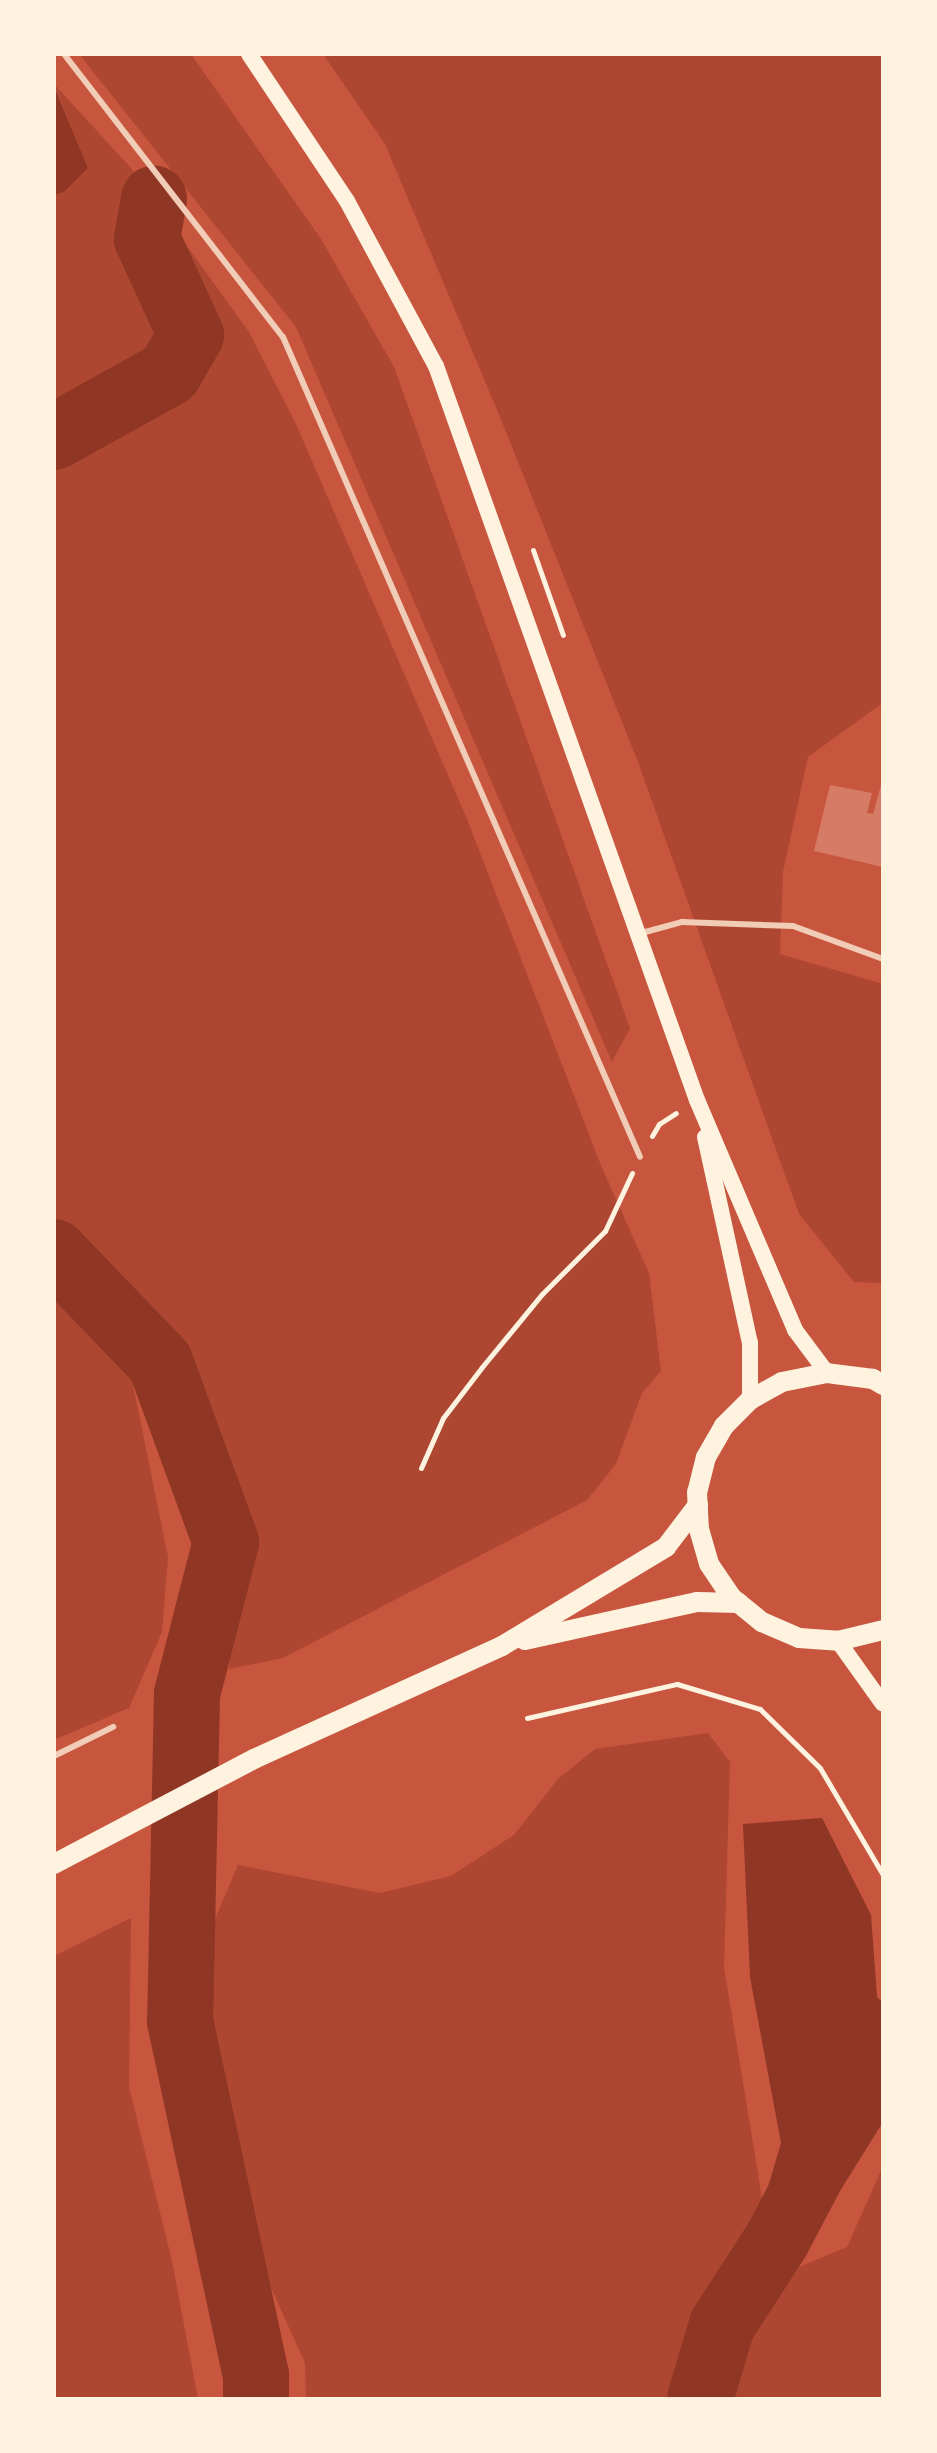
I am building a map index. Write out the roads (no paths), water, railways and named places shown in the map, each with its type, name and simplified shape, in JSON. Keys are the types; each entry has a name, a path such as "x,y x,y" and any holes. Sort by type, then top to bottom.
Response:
{"main road":[{"path":"249,54 347,201 436,366 697,1100 795,1330 827,1373"},
{"path":"697,1100 750,1343 750,1400"},
{"path":"880,1632 838,1641 799,1638 762,1622 739,1603 709,1564 699,1529 697,1492 706,1457 724,1426 750,1400 782,1382 827,1373 873,1379 883,1385"},
{"path":"54,1864 254,1759 502,1646 666,1547 698,1505"},
{"path":"502,1646 697,1602 739,1603"},
{"path":"838,1641 883,1704"}],"lane":[{"path":"64,54 283,337 640,1157"},
{"path":"638,934 682,922 793,926 883,959"},
{"path":"54,1756 113,1727"}],"waterway":[{"path":"54,437 169,373 191,335 147,239 154,199"},
{"path":"54,1252 160,1362 226,1542 187,1694 180,2021 256,2375 256,2399"},
{"path":"700,2399 722,2325 777,2240 819,2160"}]}
